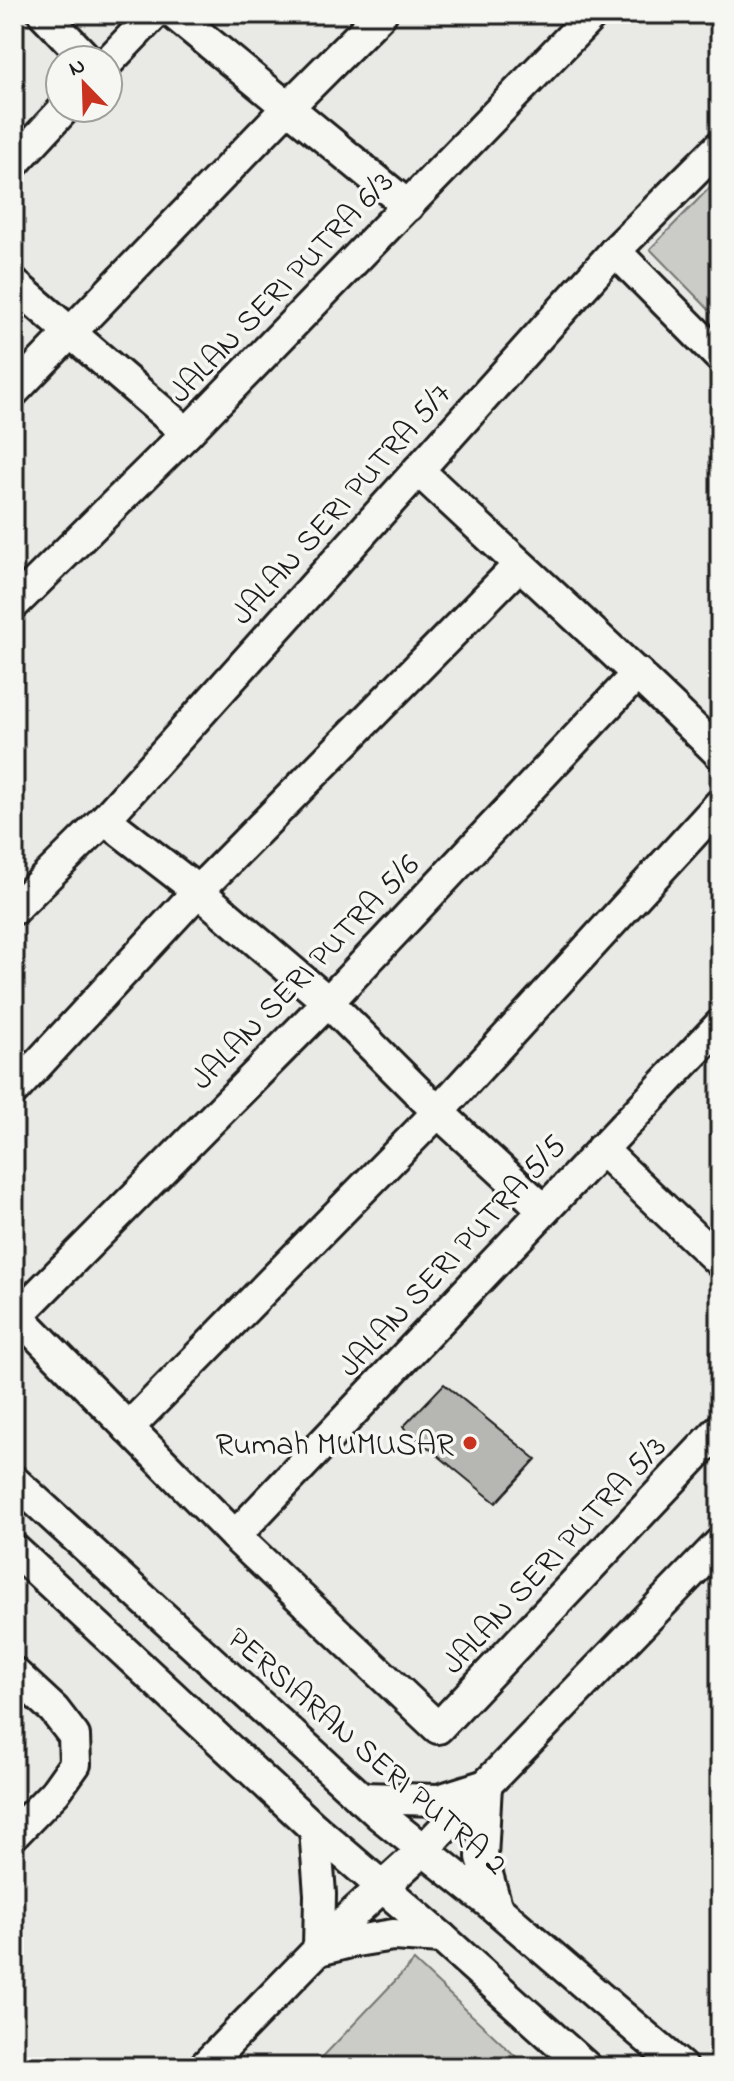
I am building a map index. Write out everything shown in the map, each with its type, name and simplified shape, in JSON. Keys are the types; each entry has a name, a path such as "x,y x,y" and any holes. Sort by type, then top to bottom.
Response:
{"street":[{"path":"44,14 73,44"},
{"path":"124,45 154,14"},
{"path":"174,14 408,206"},
{"path":"14,391 381,14"},
{"name":"JALAN SERI PUTRA 6/3","path":"14,604 187,433 593,14"},
{"path":"14,163 50,124"},
{"name":"JALAN SERI PUTRA 5/7","path":"14,909 105,819 615,251 720,146"},
{"path":"615,251 720,357"},
{"path":"14,284 187,433"},
{"path":"418,470 638,673 720,754"},
{"path":"14,1090 198,891 519,565"},
{"name":"JALAN SERI PUTRA 5/6","path":"16,1314 328,1002 638,673"},
{"path":"128,1428 438,1112 720,804"},
{"path":"105,819 198,891 328,1002 438,1112 543,1209"},
{"name":"JALAN SERI PUTRA 5/5","path":"235,1536 720,1025"},
{"path":"601,1149 720,1262"},
{"path":"16,1314 235,1536"},
{"name":"JALAN SERI PUTRA 5/3","path":"235,1536 438,1728 720,1429"},
{"name":"PERSIARAN SERI PUTRA 2","path":"14,1481 361,1798 497,1909 681,2067"},
{"path":"204,2067 382,1886 423,1850 720,1543"},
{"path":"14,1549 315,1829 586,2067"},
{"path":"14,1673 54,1710 74,1736 75,1764 55,1792 14,1834"},
{"path":"361,1798 439,1800 486,1785"},
{"path":"486,1785 482,1857 497,1909"},
{"path":"315,1829 320,1894 319,1950"},
{"path":"319,1950 393,1935 442,1938"}],"shaded area":[{"path":"720,177 720,321 650,249"},
{"path":"414,1961 527,2067 313,2067"}],"building":[{"name":"Rumah MUMUSAR","path":"444,1384 536,1459 496,1503 403,1427"}],"place":[{"name":"Rumah MUMUSAR","path":"470,1443"}]}
